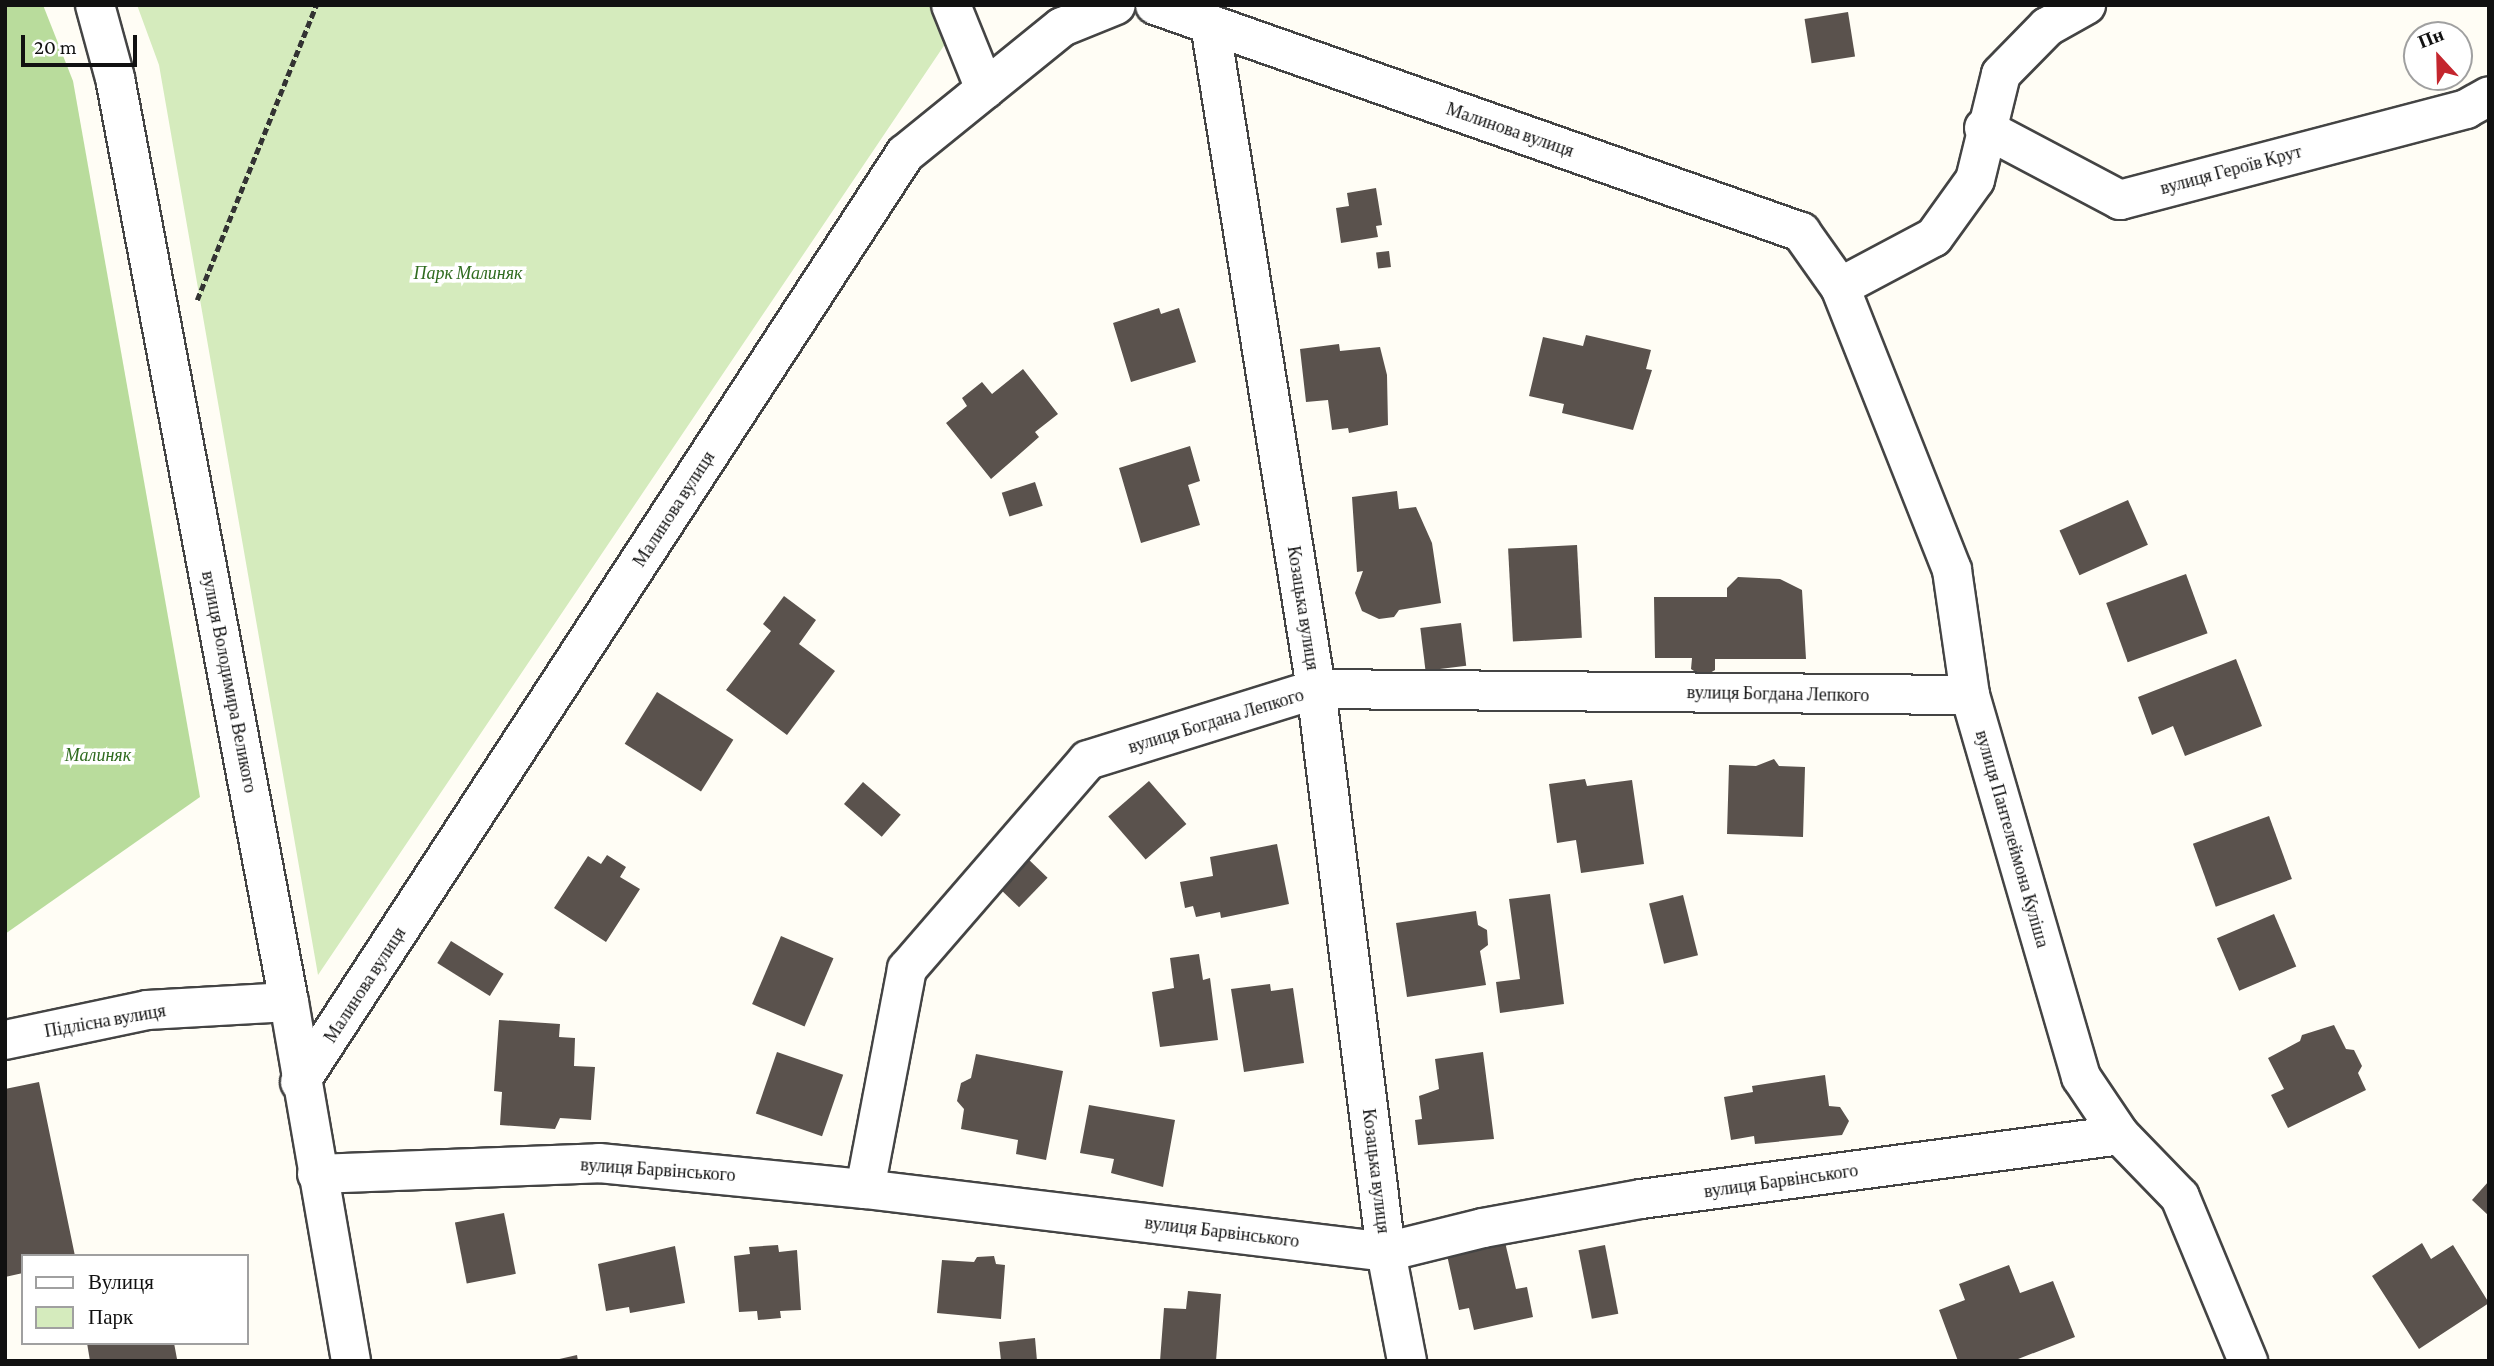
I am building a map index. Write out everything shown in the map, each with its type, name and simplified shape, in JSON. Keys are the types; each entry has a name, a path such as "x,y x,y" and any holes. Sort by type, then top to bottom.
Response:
{"street":[{"name":"вулиця Володимира Великого","path":"95,5 115,78 289,1002 300,1083 351,1361"},
{"path":"951,5 985,89"},
{"name":"Малинова вулиця","path":"300,1083 905,154 1062,27 1116,5"},
{"name":"Малинова вулиця","path":"1155,5 1801,232 1840,287"},
{"path":"1840,287 1934,237 1975,180 1984,128 2001,74 2017,54 2047,27 2086,5"},
{"name":"Козацька вулиця","path":"1210,24 1316,690 1386,1252 1407,1361"},
{"name":"вулиця Героїв Крут","path":"1984,128 2120,200 2466,109 2489,96"},
{"name":"вулиця Пантелеймона Куліша","path":"1840,287 1952,570 1970,695 2081,1077 2120,1135 2180,1197 2248,1361"},
{"name":"вулиця Богдана Лепкого","path":"865,1189 908,969 1088,760 1316,690 1970,695"},
{"name":"Підлісна вулиця","path":"5,1040 147,1010 289,1002"},
{"name":"вулиця Барвінського","path":"317,1174 599,1163 865,1189 1386,1252 1483,1228 1641,1199 2120,1135"}],"path":[{"path":"195,303 316,5"}],"green space":[{"name":"Малиняк","path":"5,5 43,5 73,81 200,797 5,934"},
{"name":"Парк Малиняк","path":"137,5 966,5 968,10 318,975 159,65"}],"building":[{"path":"1848,12 1855,56 1812,63 1805,19"},
{"path":"1376,188 1382,225 1376,226 1378,237 1341,243 1336,208 1349,206 1347,193"},
{"path":"1389,251 1391,267 1378,268 1376,253"},
{"path":"1159,308 1161,314 1179,308 1196,362 1131,382 1113,323"},
{"path":"1586,335 1651,350 1646,369 1652,370 1633,430 1562,413 1564,404 1529,396 1543,337 1583,346"},
{"path":"1339,344 1340,351 1380,347 1387,375 1388,425 1349,433 1348,428 1332,430 1328,400 1306,402 1300,349"},
{"path":"1023,369 1058,414 1035,432 1039,437 991,479 946,423 967,406 962,398 982,382 992,394"},
{"path":"1190,446 1200,481 1188,485 1200,525 1141,543 1119,468"},
{"path":"1035,482 1043,506 1009,517 1002,493"},
{"path":"1397,491 1399,509 1416,507 1432,543 1441,603 1399,610 1394,617 1379,619 1362,611 1355,593 1363,571 1357,572 1352,497"},
{"path":"2128,500 2148,545 2079,575 2059,531"},
{"path":"1577,545 1582,638 1513,641 1508,549"},
{"path":"2186,574 2208,633 2128,662 2106,603"},
{"path":"1738,577 1780,579 1802,590 1806,659 1715,659 1715,670 1703,677 1691,669 1692,658 1655,658 1654,597 1727,597 1727,588"},
{"path":"784,596 816,620 799,644 835,671 787,735 726,690 771,631 763,624"},
{"path":"1461,623 1466,666 1426,671 1420,628"},
{"path":"2236,659 2262,726 2185,756 2173,726 2152,735 2138,697"},
{"path":"657,692 733,740 701,791 625,744"},
{"path":"1774,759 1779,766 1805,767 1803,837 1727,834 1729,765 1756,766"},
{"path":"1585,779 1587,786 1632,780 1644,864 1581,873 1576,840 1557,843 1549,784"},
{"path":"1149,781 1186,824 1146,859 1108,816"},
{"path":"863,782 901,815 882,837 844,804"},
{"path":"2269,816 2292,879 2216,907 2193,844"},
{"path":"1277,844 1289,904 1221,918 1220,912 1196,917 1193,906 1185,908 1180,882 1213,876 1210,857"},
{"path":"607,855 626,867 620,877 640,889 606,942 554,908 588,856 601,864"},
{"path":"1026,857 1048,878 1019,907 998,886"},
{"path":"1550,894 1564,1004 1500,1013 1496,982 1520,979 1509,899"},
{"path":"1683,895 1698,955 1664,964 1649,903"},
{"path":"1476,911 1478,925 1487,930 1488,945 1480,951 1486,985 1407,997 1396,923"},
{"path":"2274,914 2296,966 2239,991 2217,938"},
{"path":"781,936 833,958 805,1026 752,1004"},
{"path":"451,941 504,974 490,996 437,963"},
{"path":"1199,954 1203,980 1210,978 1218,1040 1160,1047 1152,992 1174,988 1170,958"},
{"path":"1270,984 1271,991 1293,988 1304,1063 1244,1072 1231,989"},
{"path":"499,1020 560,1024 559,1037 575,1038 574,1066 595,1067 591,1120 560,1118 555,1129 500,1125 502,1092 494,1091"},
{"path":"2334,1025 2346,1049 2354,1050 2362,1066 2358,1073 2366,1090 2288,1128 2271,1095 2284,1089 2268,1058 2300,1041 2302,1035"},
{"path":"777,1052 843,1075 822,1136 756,1113"},
{"path":"1483,1052 1494,1139 1418,1145 1415,1120 1422,1119 1419,1096 1439,1089 1435,1059"},
{"path":"976,1054 1063,1071 1046,1160 1016,1154 1018,1140 961,1129 964,1109 957,1101 961,1083 971,1078"},
{"path":"1825,1075 1829,1106 1840,1107 1849,1121 1842,1135 1755,1144 1754,1136 1731,1140 1724,1097 1753,1092 1752,1086"},
{"path":"39,1082 75,1254 21,1254 21,1273 5,1277 5,1089"},
{"path":"1089,1105 1175,1120 1163,1187 1111,1173 1114,1159 1080,1153"},
{"path":"2489,1181 2489,1216 2472,1200"},
{"path":"504,1213 516,1274 467,1283 455,1223"},
{"path":"1505,1242 1516,1289 1527,1287 1533,1317 1474,1330 1469,1308 1459,1310 1447,1255"},
{"path":"2422,1243 2431,1259 2453,1245 2489,1303 2419,1349 2372,1276"},
{"path":"778,1245 779,1252 797,1250 801,1310 780,1311 781,1318 758,1320 757,1311 739,1312 734,1256 750,1254 749,1247"},
{"path":"1605,1245 1618,1314 1592,1319 1578,1250"},
{"path":"675,1246 685,1303 630,1313 629,1307 606,1311 598,1264"},
{"path":"994,1256 996,1264 1005,1265 1001,1319 937,1313 942,1260 974,1262 977,1257"},
{"path":"2009,1265 2020,1293 2053,1281 2075,1337 2013,1361 1958,1361 1939,1310 1965,1300 1959,1284"},
{"path":"1188,1291 1221,1294 1216,1361 1160,1361 1164,1308 1186,1309"},
{"path":"1035,1338 1037,1361 1001,1361 999,1342"},
{"path":"87,1345 174,1345 177,1359 90,1361"},
{"path":"577,1355 578,1361 555,1361 555,1360"}]}
